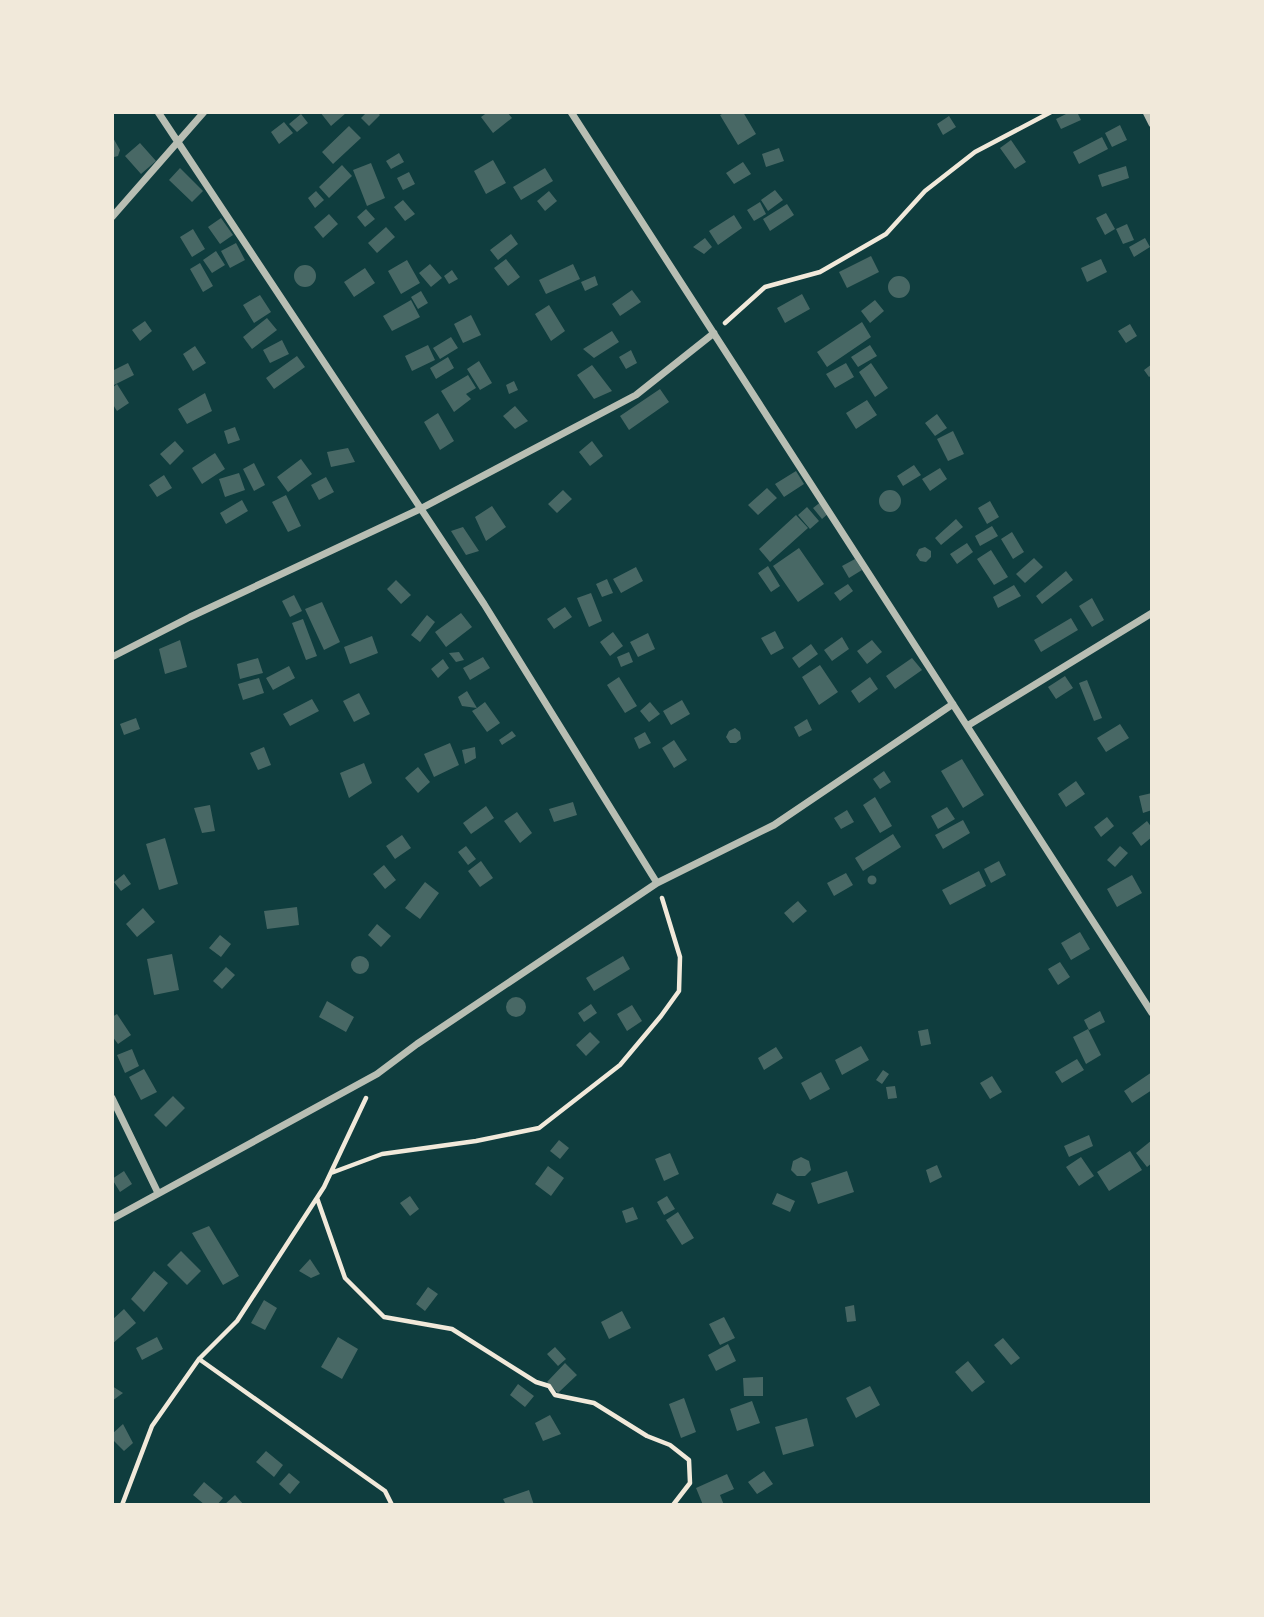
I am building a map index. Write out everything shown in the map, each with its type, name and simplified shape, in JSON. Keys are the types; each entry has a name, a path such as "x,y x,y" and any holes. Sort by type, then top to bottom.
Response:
{"street":[{"path":"158,112 484,604 657,883"},
{"path":"112,217 204,112"},
{"path":"571,112 1152,1013"},
{"path":"1146,112 1152,124"},
{"path":"112,657 190,617 420,509 636,395 714,333"},
{"path":"967,726 1152,613"},
{"path":"112,1219 377,1074 417,1044 657,883 774,825 953,704"},
{"path":"112,1098 158,1193"}],"path":[{"path":"714,333 765,287 820,272 886,234 925,191 975,152 1051,112"},
{"path":"331,1173 382,1154 476,1141 539,1128 620,1065 679,990 680,957 657,883"},
{"path":"122,1505 152,1426 199,1359 237,1321 317,1198 377,1074"},
{"path":"317,1198 345,1278 384,1317 452,1329 536,1382 549,1386 555,1395 594,1403 647,1436 670,1445 689,1460 690,1483 673,1505"},
{"path":"199,1359 385,1491 392,1505"}],"building":[{"path":"320,112 345,112 346,113 331,126"},
{"path":"367,112 377,112 380,115 369,126 361,118"},
{"path":"488,112 507,112 512,118 493,133 481,117"},
{"path":"726,112 743,112 756,134 738,145 720,115"},
{"path":"1070,112 1077,112 1081,120 1061,129 1056,119"},
{"path":"301,114 308,123 297,132 289,124"},
{"path":"949,116 956,127 943,135 937,124"},
{"path":"284,122 293,133 279,144 271,132"},
{"path":"1120,125 1127,140 1112,147 1105,133"},
{"path":"349,126 361,138 333,164 322,152"},
{"path":"112,136 120,150 118,156 114,157 112,157"},
{"path":"1102,137 1108,149 1079,164 1073,152"},
{"path":"1011,140 1026,162 1015,169 1000,148"},
{"path":"140,143 156,161 141,174 125,156"},
{"path":"779,148 784,161 766,167 762,154"},
{"path":"399,153 404,162 391,169 386,161"},
{"path":"493,160 506,183 486,194 474,171"},
{"path":"743,162 751,174 734,184 726,173"},
{"path":"371,163 385,198 367,206 353,170"},
{"path":"342,165 352,176 329,198 319,187"},
{"path":"1126,166 1129,178 1102,187 1098,175"},
{"path":"180,168 203,191 192,202 169,180"},
{"path":"545,168 553,181 521,200 513,187"},
{"path":"409,172 415,184 403,190 397,178"},
{"path":"775,190 783,200 768,211 761,200"},
{"path":"316,191 324,200 315,208 308,198"},
{"path":"549,191 557,201 545,211 537,201"},
{"path":"403,200 415,214 405,221 394,207"},
{"path":"760,202 766,214 754,221 747,210"},
{"path":"787,204 794,215 770,231 763,219"},
{"path":"366,209 375,219 365,227 357,217"},
{"path":"1106,213 1115,229 1105,235 1096,218"},
{"path":"329,214 338,224 323,238 314,227"},
{"path":"734,215 742,228 718,245 709,231"},
{"path":"221,218 233,235 220,244 208,227"},
{"path":"1127,224 1134,240 1123,244 1116,229"},
{"path":"386,227 395,237 377,253 368,243"},
{"path":"193,229 205,249 192,257 180,237"},
{"path":"511,234 518,244 498,260 490,250"},
{"path":"705,238 712,247 704,254 693,247"},
{"path":"1145,238 1150,247 1134,257 1129,247"},
{"path":"236,243 245,260 230,268 221,251"},
{"path":"216,251 225,265 212,273 203,260"},
{"path":"871,256 879,272 847,288 839,272"},
{"path":"506,259 520,277 508,286 494,268"},
{"path":"1101,259 1107,272 1087,282 1081,268"},
{"path":"407,260 420,283 401,294 388,271"},
{"path":"200,263 213,286 203,292 190,269"},
{"path":"430,264 442,278 431,287 419,273"},
{"path":"573,264 580,279 546,294 539,280"},
{"path":"305,265 313,268 316,276 313,284 305,287 297,284 294,276 297,268"},
{"path":"365,268 375,283 354,297 344,282"},
{"path":"452,270 458,279 449,284 444,276"},
{"path":"595,276 598,285 585,291 581,282"},
{"path":"899,276 907,279 910,287 907,295 899,298 891,295 888,287 891,279"},
{"path":"632,290 641,302 620,316 612,304"},
{"path":"421,291 428,303 418,309 411,297"},
{"path":"802,294 810,309 785,323 777,308"},
{"path":"260,295 271,312 254,323 243,305"},
{"path":"411,300 420,317 392,331 383,316"},
{"path":"875,300 884,311 870,323 861,311"},
{"path":"549,305 565,331 551,341 535,314"},
{"path":"471,315 481,335 463,343 454,324"},
{"path":"267,318 277,330 252,349 243,337"},
{"path":"145,321 152,331 140,341 132,330"},
{"path":"862,322 871,337 827,367 817,352"},
{"path":"1130,324 1137,336 1126,343 1118,331"},
{"path":"612,331 619,342 594,358 583,349"},
{"path":"451,337 458,348 440,359 433,348"},
{"path":"282,340 289,354 270,363 263,350"},
{"path":"428,345 435,360 412,371 405,356"},
{"path":"870,345 877,356 858,367 851,357"},
{"path":"195,346 206,363 193,371 183,354"},
{"path":"631,350 637,363 626,369 619,357"},
{"path":"297,356 305,367 274,389 266,378"},
{"path":"448,357 454,368 436,379 430,368"},
{"path":"479,361 492,383 480,390 467,369"},
{"path":"128,363 134,375 112,386 112,371"},
{"path":"846,363 854,377 835,388 826,374"},
{"path":"871,363 888,388 875,397 859,372"},
{"path":"1152,364 1152,375 1149,377 1144,370"},
{"path":"592,365 612,391 594,399 577,375"},
{"path":"468,375 476,388 466,394 471,399 454,412 441,391"},
{"path":"514,381 518,390 509,394 506,385"},
{"path":"117,384 129,403 117,411 112,403 112,388"},
{"path":"660,389 669,402 629,430 620,416"},
{"path":"205,393 212,411 187,424 178,409"},
{"path":"867,400 877,415 856,429 846,413"},
{"path":"515,406 528,421 515,429 503,416"},
{"path":"438,413 454,441 440,450 424,422"},
{"path":"937,414 947,428 935,436 925,423"},
{"path":"235,427 240,440 228,444 224,431"},
{"path":"953,431 964,454 948,461 937,439"},
{"path":"175,441 184,451 170,465 160,454"},
{"path":"592,441 603,456 590,466 579,452"},
{"path":"348,448 355,462 331,467 327,452"},
{"path":"215,453 225,469 202,484 192,468"},
{"path":"301,459 312,474 288,492 277,477"},
{"path":"254,463 265,485 254,491 243,469"},
{"path":"914,465 921,475 903,486 897,476"},
{"path":"940,468 947,479 930,491 922,479"},
{"path":"796,471 804,484 784,497 775,484"},
{"path":"239,473 245,490 225,497 219,479"},
{"path":"164,475 172,488 157,497 149,485"},
{"path":"326,477 334,492 319,500 311,485"},
{"path":"767,488 777,498 758,515 748,505"},
{"path":"563,490 572,499 557,513 548,504"},
{"path":"886,490 894,490 901,497 901,505 894,512 886,512 879,505 879,497"},
{"path":"286,495 301,526 288,532 272,502"},
{"path":"242,500 248,511 226,524 220,513"},
{"path":"822,501 830,512 822,519 813,508"},
{"path":"990,501 999,517 987,524 978,508"},
{"path":"492,506 506,527 486,541 475,517"},
{"path":"807,507 819,521 810,529 798,515"},
{"path":"796,515 808,528 770,562 759,549"},
{"path":"956,519 963,527 941,545 935,538"},
{"path":"992,526 998,536 980,546 975,536"},
{"path":"463,527 479,551 466,555 451,531"},
{"path":"1012,532 1024,552 1013,559 1001,539"},
{"path":"967,543 973,552 957,564 950,554"},
{"path":"925,547 931,551 931,557 926,562 920,561 916,555 919,549"},
{"path":"799,548 824,584 798,602 773,566"},
{"path":"991,550 1008,577 994,585 977,559"},
{"path":"1034,558 1043,567 1025,583 1016,574"},
{"path":"855,559 862,570 849,578 842,566"},
{"path":"768,566 780,586 771,592 758,573"},
{"path":"636,567 643,581 621,593 613,579"},
{"path":"1066,571 1073,580 1042,604 1036,596"},
{"path":"607,579 613,593 602,597 596,584"},
{"path":"396,580 411,595 401,604 387,589"},
{"path":"848,584 853,591 840,601 834,593"},
{"path":"1014,585 1021,596 998,608 993,597"},
{"path":"591,593 602,621 589,627 577,598"},
{"path":"294,595 302,611 290,617 282,601"},
{"path":"1092,598 1104,620 1092,627 1079,606"},
{"path":"322,602 340,642 324,650 305,609"},
{"path":"565,607 572,617 554,629 547,619"},
{"path":"461,613 472,627 446,647 435,632"},
{"path":"427,615 435,622 420,642 411,635"},
{"path":"1071,618 1078,630 1041,652 1034,640"},
{"path":"303,619 317,656 306,660 292,623"},
{"path":"775,631 784,648 771,655 761,638"},
{"path":"613,632 623,646 610,656 600,642"},
{"path":"648,633 655,649 638,657 630,642"},
{"path":"372,636 378,653 350,664 344,647"},
{"path":"842,637 849,649 832,661 824,650"},
{"path":"180,640 187,667 165,674 159,649"},
{"path":"872,640 882,652 867,664 857,651"},
{"path":"811,644 818,654 799,668 792,658"},
{"path":"459,652 464,660 456,662 449,653"},
{"path":"629,652 633,662 621,667 617,657"},
{"path":"483,657 490,668 470,680 463,668"},
{"path":"258,658 263,673 240,679 237,664"},
{"path":"912,658 922,670 895,689 886,676"},
{"path":"443,659 449,668 438,678 431,669"},
{"path":"820,665 838,692 819,705 802,677"},
{"path":"289,666 295,678 273,690 266,678"},
{"path":"1065,676 1073,688 1056,699 1048,687"},
{"path":"619,677 637,706 625,713 607,685"},
{"path":"870,677 878,689 859,703 851,691"},
{"path":"259,678 264,693 243,700 238,684"},
{"path":"1087,680 1102,718 1094,721 1079,683"},
{"path":"467,691 477,708 462,706 458,697"},
{"path":"359,693 370,714 354,722 343,701"},
{"path":"312,699 319,711 290,726 283,714"},
{"path":"682,700 690,714 671,725 663,711"},
{"path":"485,702 500,723 487,732 472,711"},
{"path":"650,702 660,714 649,722 640,711"},
{"path":"136,718 140,729 124,735 120,724"},
{"path":"807,719 812,730 799,737 794,727"},
{"path":"1120,724 1129,738 1106,752 1097,738"},
{"path":"735,728 740,732 741,739 730,743 726,737 729,731"},
{"path":"512,731 516,736 502,745 499,740"},
{"path":"645,732 651,743 639,749 634,738"},
{"path":"674,740 687,760 674,768 662,748"},
{"path":"450,743 459,765 434,777 424,754"},
{"path":"264,747 271,765 258,770 250,753"},
{"path":"475,747 476,758 465,764 462,750"},
{"path":"962,759 984,795 963,808 941,771"},
{"path":"364,763 372,783 349,798 340,773"},
{"path":"418,767 430,782 418,793 405,778"},
{"path":"884,771 891,782 880,789 873,779"},
{"path":"1076,781 1085,794 1066,807 1058,794"},
{"path":"1152,793 1152,810 1143,813 1139,796"},
{"path":"875,797 892,826 880,833 863,805"},
{"path":"573,802 577,815 554,822 549,809"},
{"path":"210,805 215,831 202,833 194,808"},
{"path":"486,806 494,818 471,834 463,823"},
{"path":"947,807 955,819 938,829 931,816"},
{"path":"847,810 854,822 841,829 834,818"},
{"path":"517,812 532,833 520,843 504,821"},
{"path":"1107,817 1114,826 1101,837 1094,827"},
{"path":"963,820 970,833 943,849 935,835"},
{"path":"1147,821 1152,828 1152,837 1141,846 1132,833"},
{"path":"893,834 901,847 863,871 855,858"},
{"path":"402,835 411,848 395,859 386,846"},
{"path":"165,838 178,884 159,890 146,844"},
{"path":"466,846 476,859 468,865 458,852"},
{"path":"1120,846 1128,853 1115,867 1107,860"},
{"path":"481,861 493,878 480,887 468,871"},
{"path":"999,861 1006,875 991,883 984,869"},
{"path":"384,865 396,880 385,889 373,874"},
{"path":"979,871 986,886 950,905 942,890"},
{"path":"846,873 853,885 834,896 827,883"},
{"path":"124,874 131,884 121,891 114,882"},
{"path":"1132,875 1142,893 1117,907 1107,889"},
{"path":"872,876 876,880 872,884 868,880"},
{"path":"425,882 439,893 420,919 405,908"},
{"path":"798,901 807,911 793,923 784,913"},
{"path":"297,907 299,925 267,929 264,911"},
{"path":"143,908 155,922 137,937 126,924"},
{"path":"377,924 391,936 381,947 368,935"},
{"path":"1080,932 1090,949 1071,960 1061,943"},
{"path":"220,935 231,944 221,957 209,948"},
{"path":"172,954 179,990 154,995 147,959"},
{"path":"360,956 366,959 369,965 366,971 360,974 354,971 351,965 354,959"},
{"path":"623,956 630,969 594,991 586,978"},
{"path":"1060,962 1070,977 1058,985 1048,969"},
{"path":"226,967 235,975 222,989 213,981"},
{"path":"516,997 523,1000 526,1007 523,1014 516,1017 509,1014 506,1007 509,1000"},
{"path":"327,1001 354,1017 346,1032 319,1017"},
{"path":"591,1004 597,1013 584,1022 578,1013"},
{"path":"632,1005 642,1021 627,1031 617,1014"},
{"path":"1100,1011 1105,1022 1089,1030 1084,1020"},
{"path":"117,1014 131,1035 118,1044 112,1036 112,1017"},
{"path":"928,1029 931,1044 921,1046 918,1031"},
{"path":"1088,1029 1101,1055 1086,1064 1073,1037"},
{"path":"590,1032 600,1042 586,1056 576,1045"},
{"path":"861,1046 869,1060 842,1075 835,1060"},
{"path":"776,1047 783,1058 764,1070 758,1058"},
{"path":"132,1049 139,1066 125,1073 117,1055"},
{"path":"1077,1059 1084,1070 1062,1083 1055,1072"},
{"path":"144,1069 157,1092 141,1100 129,1077"},
{"path":"883,1070 889,1074 882,1084 876,1080"},
{"path":"821,1072 830,1089 810,1100 801,1083"},
{"path":"1152,1072 1152,1090 1132,1103 1124,1091"},
{"path":"992,1076 1002,1092 990,1099 980,1083"},
{"path":"895,1086 897,1098 888,1099 886,1087"},
{"path":"173,1096 185,1108 166,1127 154,1115"},
{"path":"1089,1135 1093,1146 1069,1157 1064,1146"},
{"path":"559,1140 569,1148 560,1159 550,1151"},
{"path":"1152,1140 1152,1163 1147,1167 1136,1153"},
{"path":"1130,1151 1142,1170 1109,1191 1097,1172"},
{"path":"670,1153 679,1174 664,1181 655,1159"},
{"path":"801,1157 809,1161 811,1170 805,1176 797,1176 791,1170 793,1161"},
{"path":"1081,1157 1094,1176 1079,1186 1066,1167"},
{"path":"937,1165 942,1177 930,1183 926,1170"},
{"path":"548,1166 564,1178 551,1196 535,1184"},
{"path":"124,1171 132,1184 120,1192 112,1179"},
{"path":"847,1171 854,1192 818,1204 811,1183"},
{"path":"777,1193 795,1201 790,1212 772,1204"},
{"path":"410,1196 419,1209 410,1216 400,1203"},
{"path":"667,1196 675,1209 664,1215 657,1202"},
{"path":"633,1207 638,1219 626,1223 622,1211"},
{"path":"678,1212 694,1238 682,1245 666,1220"},
{"path":"209,1226 239,1276 223,1285 192,1233"},
{"path":"181,1251 201,1271 187,1285 167,1265"},
{"path":"310,1259 320,1274 311,1278 299,1271"},
{"path":"154,1271 168,1283 144,1312 131,1299"},
{"path":"428,1287 438,1294 425,1311 416,1304"},
{"path":"264,1300 277,1308 265,1330 251,1323"},
{"path":"854,1305 856,1321 847,1322 845,1307"},
{"path":"124,1309 136,1323 112,1344 112,1320"},
{"path":"622,1311 631,1328 609,1339 601,1322"},
{"path":"724,1317 735,1338 720,1345 709,1324"},
{"path":"157,1337 163,1349 142,1360 136,1348"},
{"path":"338,1337 358,1349 342,1379 321,1367"},
{"path":"1003,1338 1020,1358 1011,1365 994,1345"},
{"path":"728,1344 736,1361 716,1371 708,1355"},
{"path":"555,1347 566,1359 558,1366 547,1354"},
{"path":"968,1361 985,1382 972,1392 955,1372"},
{"path":"565,1363 577,1375 558,1393 547,1382"},
{"path":"763,1377 763,1396 744,1396 743,1378"},
{"path":"518,1384 534,1396 525,1407 510,1395"},
{"path":"112,1386 123,1393 112,1401"},
{"path":"870,1386 880,1405 856,1418 846,1398"},
{"path":"684,1398 696,1432 681,1438 669,1404"},
{"path":"752,1401 760,1423 737,1431 730,1409"},
{"path":"550,1415 561,1434 543,1441 535,1423"},
{"path":"807,1418 814,1446 783,1455 775,1427"},
{"path":"123,1424 133,1443 124,1451 112,1439 112,1434"},
{"path":"266,1451 283,1465 274,1477 256,1462"},
{"path":"764,1471 773,1484 757,1494 748,1482"},
{"path":"289,1473 300,1482 290,1494 279,1484"},
{"path":"727,1474 734,1489 720,1495 724,1505 703,1505 696,1488"},
{"path":"204,1482 223,1498 217,1505 205,1505 193,1495"},
{"path":"529,1490 534,1505 506,1505 503,1499"},
{"path":"235,1495 244,1505 224,1505"}]}
